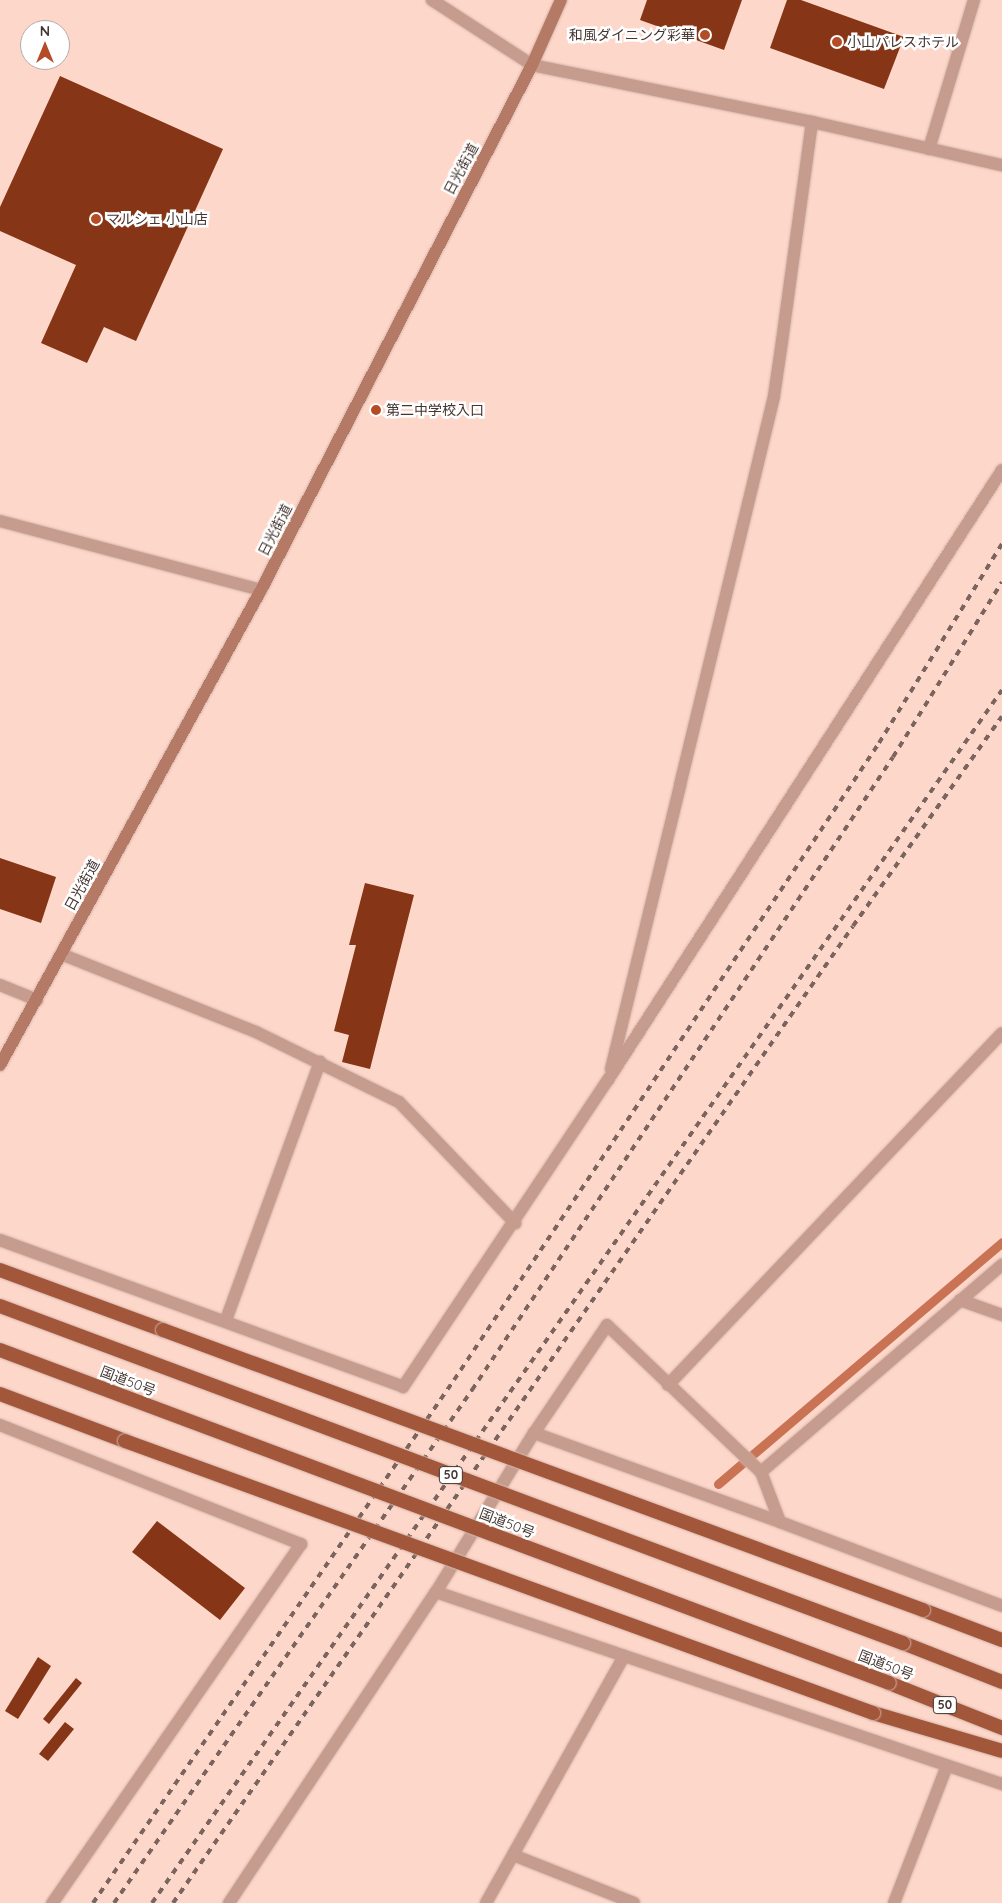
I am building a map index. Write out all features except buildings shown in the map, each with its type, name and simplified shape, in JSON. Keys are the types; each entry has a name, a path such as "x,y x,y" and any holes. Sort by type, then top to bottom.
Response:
{"highway":[{"path":"0,1270 1002,1640"},
{"name":"国道50号","path":"0,1306 903,1643 1002,1682"},
{"name":"国道50号","path":"0,1350 889,1683 1002,1728"},
{"path":"0,1394 873,1713 1002,1751"}],"main road":[{"name":"日光街道","path":"0,1065 261,590 532,66 561,0"}],"street":[{"path":"432,0 532,66 812,122 1002,165"},
{"path":"929,149 974,0"},
{"path":"608,1080 774,396 812,122"},
{"path":"0,1240 226,1320 403,1387 515,1223 1002,470"},
{"path":"0,521 261,590"},
{"path":"61,954 256,1032 399,1102 515,1223"},
{"path":"0,985 37,1000"},
{"path":"668,1385 1002,1033"},
{"path":"226,1320 320,1062"},
{"path":"761,1472 1002,1265"},
{"path":"960,1300 1002,1314"},
{"path":"229,1903 436,1592 534,1434 607,1326 761,1472 780,1522"},
{"path":"0,1425 301,1544 52,1903"},
{"path":"534,1434 780,1522 1002,1606"},
{"path":"436,1592 1002,1784"},
{"path":"486,1903 624,1656"},
{"path":"894,1903 947,1766"},
{"path":"513,1855 634,1903"}],"waterway":[{"path":"718,1484 1002,1242"}],"railway":[{"path":"93,1903 454,1380 879,743 1002,544"},
{"path":"114,1903 472,1390 893,757 1002,582"},
{"path":"152,1903 1002,690"},
{"path":"173,1903 853,926 1002,716"}],"place":[{"name":"和風ダイニング彩華","path":"705,35"},
{"name":"小山パレスホテル","path":"837,42"},
{"name":"マルシェ 小山店","path":"96,219"},
{"name":"第二中学校入口","path":"376,410"}]}
